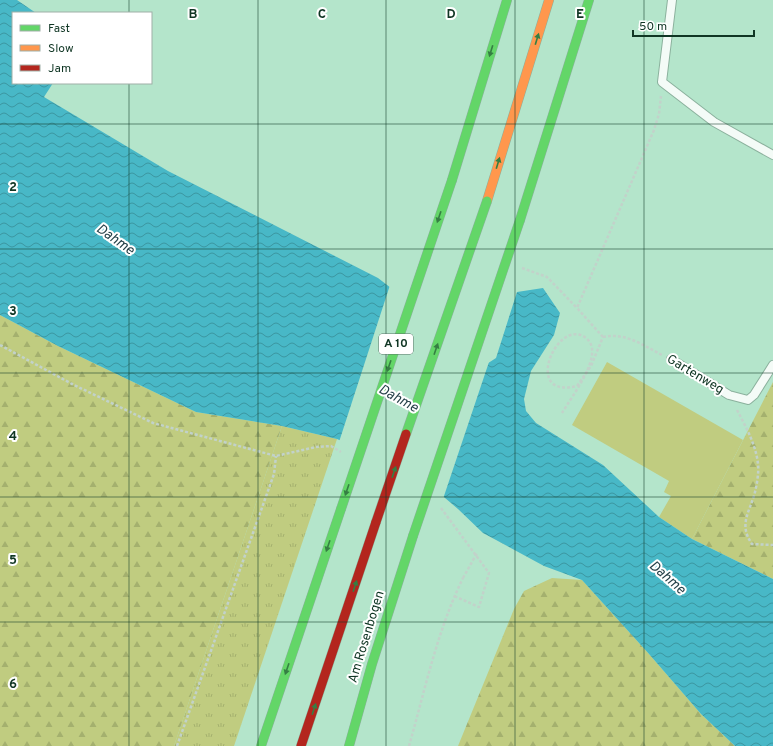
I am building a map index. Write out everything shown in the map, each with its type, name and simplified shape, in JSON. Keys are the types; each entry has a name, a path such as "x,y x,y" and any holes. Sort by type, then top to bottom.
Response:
{"main road":[{"name":"A 10","path":"261,746 452,180 507,0"},
{"path":"302,746 376,522 487,201 549,0"},
{"name":"Am Rosenbogen","path":"349,746 372,664 413,536 520,220 589,0"}],"lane":[{"path":"672,0 662,82 714,122 773,155"},
{"name":"Gartenweg","path":"671,359 729,395 748,400 754,395 773,365"}],"path":[{"path":"562,413 593,358 593,346 588,340 577,334 569,335 557,345 547,366 547,373 552,384 557,387 568,388 577,386 591,366 603,337 577,308 654,130 659,114 662,82"},
{"name":"Gartenweg","path":"603,337 613,335 630,339 671,359"},
{"path":"0,345 72,384 153,424 276,456 274,474 177,746"},
{"path":"729,395 754,446 758,465 755,492 746,515 746,536 752,544 773,545"},
{"path":"409,746 437,644 454,596 477,553"},
{"path":"454,596 479,607"}],"green space":[{"path":"0,315 58,346 196,412 282,426 174,746 0,746"},
{"path":"607,362 743,440 692,539 659,517 671,496 664,492 669,481 572,425"},
{"path":"773,382 773,579 692,539"},
{"path":"282,426 337,439 234,746 174,746"},
{"path":"552,578 582,580 701,714 735,746 458,746 514,609 524,591"}],"water":[{"name":"Dahme","path":"0,0 17,0 35,12 12,12 12,84 52,84 44,97 168,171 378,278 391,288 375,337 459,382 496,358 517,292 543,288 560,313 554,335 531,371 524,399 526,411 536,423 603,465 659,517 692,539 773,579 773,746 735,746 701,714 582,580 544,566 483,533 458,509 418,475 337,439 282,426 196,412 58,346 0,315"}],"pier":[{"path":"390,285 393,289 378,336 459,379 490,359 443,499 417,477 339,442"}],"traffic: fast":[{"path":"452,180 507,0"},
{"path":"520,220 589,0"},
{"path":"341,509 452,180"},
{"path":"406,434 487,201"},
{"path":"413,536 520,220"},
{"path":"261,746 341,509"},
{"path":"349,746 372,664 413,536"}],"traffic: slow":[{"path":"487,201 549,0"}],"traffic: jam":[{"path":"376,522 406,434"},
{"path":"301,746 376,522"}]}
